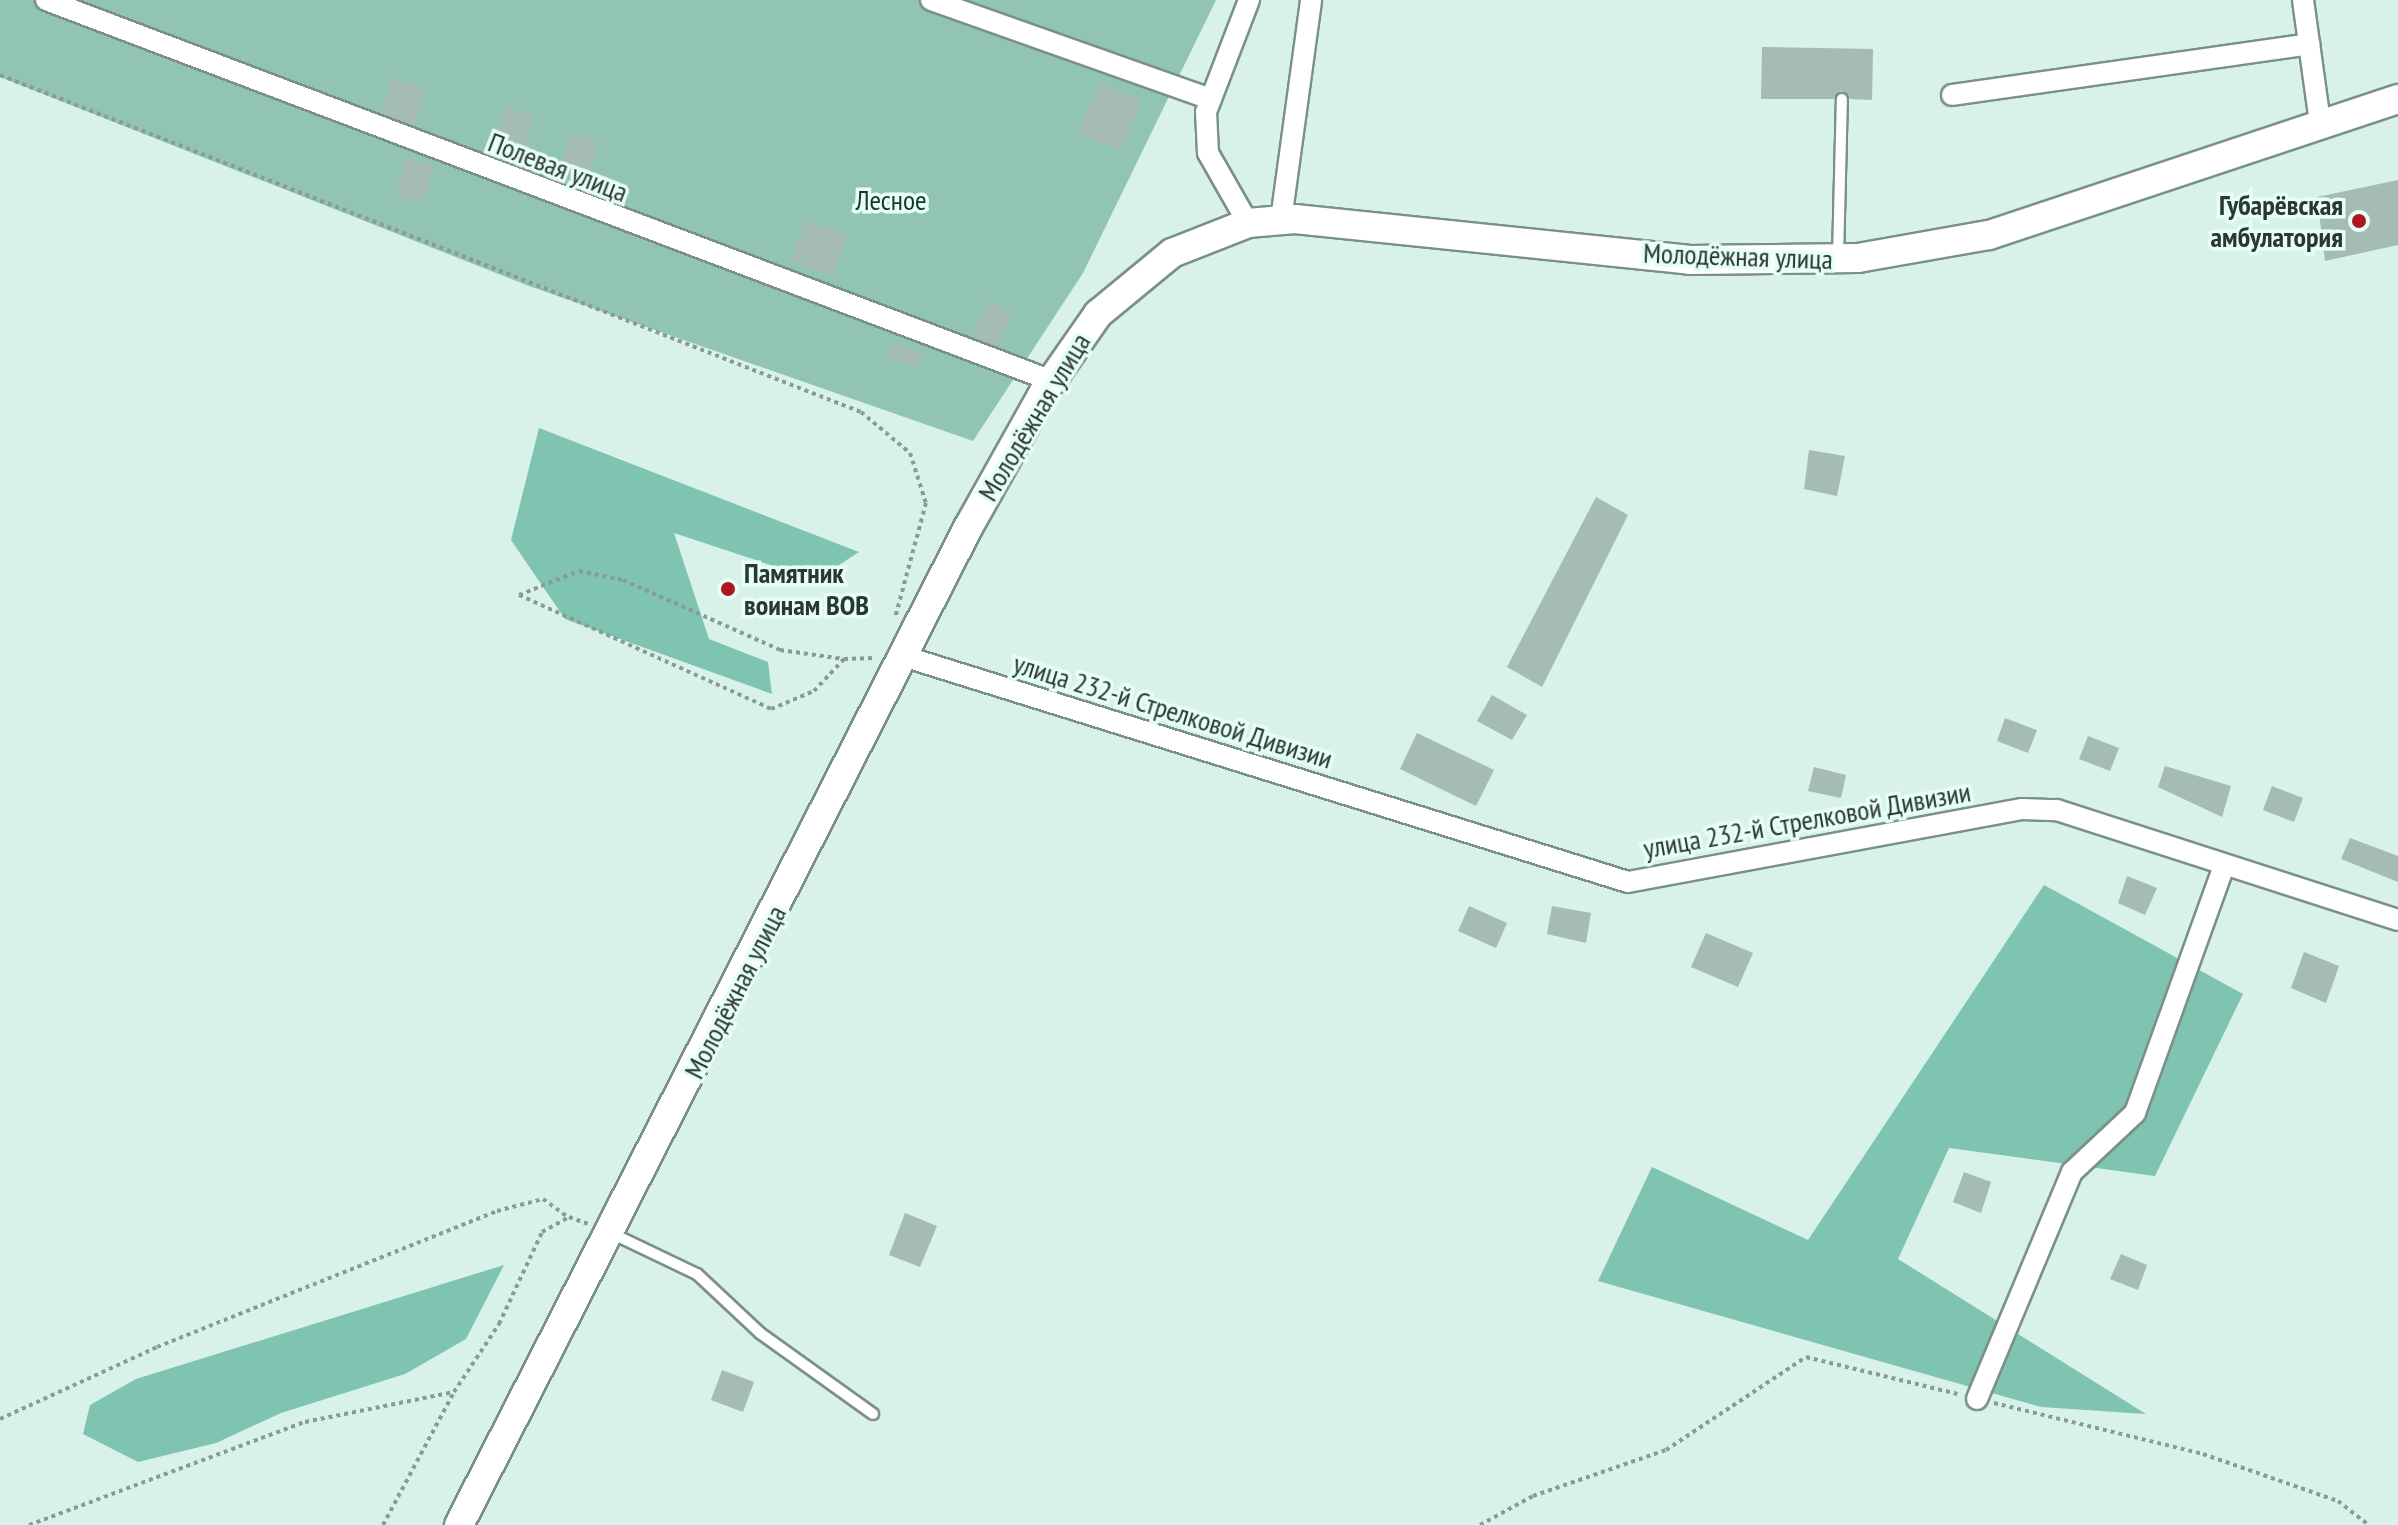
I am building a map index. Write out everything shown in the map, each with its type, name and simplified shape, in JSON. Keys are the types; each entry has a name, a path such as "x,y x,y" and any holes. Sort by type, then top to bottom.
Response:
{"main road":[{"name":"Молодёжная улица","path":"459,1525 906,657 969,526 1052,381 1098,314 1172,253 1248,223 1281,220 1514,237 1690,260 1838,260 1989,235 2398,99"}],"street":[{"name":"Полевая улица","path":"46,0 1052,381"},
{"path":"931,0 1211,99"},
{"path":"1248,223 1208,153 1211,99 1249,0"},
{"path":"1281,220 1311,0"},
{"path":"2303,0 2320,123"},
{"path":"1952,95 2309,44"},
{"name":"улица 232-й Стрелковой Дивизии","path":"906,657 1628,882 2022,809 2057,810 2398,920"},
{"path":"1977,1399 2072,1172 2135,1113 2224,866"}],"lane":[{"path":"1838,260 1842,99"},
{"path":"609,1232 697,1274 760,1333 873,1414"}],"path":[{"path":"0,75 861,412 910,453 926,503 896,611 906,657 844,659 780,650 623,580 579,571 519,595 771,709 814,691 844,659"},
{"path":"0,1419 157,1347 497,1211 543,1199 569,1217 609,1232"},
{"path":"383,1525 454,1392 499,1324 542,1232 569,1217"},
{"path":"1480,1525 1533,1496 1666,1450 1806,1357 2203,1454 2338,1501 2369,1525"},
{"path":"29,1525 305,1422 454,1392"}],"green space":[{"name":"Лесное","path":"0,0 1216,0 1083,273 973,441 529,286 0,77"},
{"path":"539,428 859,552 816,580 674,533 709,639 768,662 772,694 565,619 511,540"},
{"path":"2044,885 2243,994 2155,1176 1949,1148 1898,1259 2146,1414 2041,1407 1598,1281 1652,1167 1808,1240"},
{"path":"504,1265 466,1339 405,1374 281,1413 216,1443 138,1462 83,1434 90,1405 136,1379"}],"building":[{"path":"1762,47 1873,49 1872,100 1850,99 1841,91 1834,99 1761,99"},
{"path":"392,77 427,89 415,125 381,113"},
{"path":"1099,82 1142,100 1121,151 1078,134"},
{"path":"506,107 535,116 522,153 494,144"},
{"path":"571,133 599,142 587,179 558,170"},
{"path":"406,157 434,166 423,204 395,195"},
{"name":"Губарёвская амбулатория","path":"2398,180 2398,245 2325,261 2317,197"},
{"path":"805,220 848,235 833,277 791,262"},
{"path":"987,301 1013,311 997,346 973,337"},
{"path":"892,343 922,353 916,368 887,357"},
{"path":"1809,450 1845,456 1837,496 1804,489"},
{"path":"1596,497 1628,515 1542,687 1507,667"},
{"path":"1492,695 1527,715 1512,740 1477,721"},
{"path":"2005,718 2037,730 2028,753 1997,741"},
{"path":"1417,733 1494,770 1476,806 1400,769"},
{"path":"2088,736 2119,748 2110,771 2079,759"},
{"path":"2165,766 2231,786 2222,817 2158,787"},
{"path":"1814,767 1846,775 1841,798 1808,791"},
{"path":"2272,786 2303,798 2294,822 2263,810"},
{"path":"2350,838 2398,856 2398,882 2341,859"},
{"path":"2127,876 2157,888 2145,915 2118,903"},
{"path":"1469,906 1507,923 1496,948 1458,931"},
{"path":"1552,906 1591,913 1586,943 1547,934"},
{"path":"1706,933 1753,953 1738,987 1691,967"},
{"path":"2304,952 2339,966 2326,1003 2291,988"},
{"path":"1964,1172 1991,1182 1981,1213 1953,1202"},
{"path":"905,1213 937,1226 920,1267 889,1255"},
{"path":"2121,1254 2147,1265 2138,1290 2110,1279"},
{"path":"722,1370 754,1382 743,1412 711,1400"}],"place":[{"name":"Губарёвская амбулатория","path":"2359,221"},
{"name":"Памятник воинам ВОВ","path":"728,589"}]}
